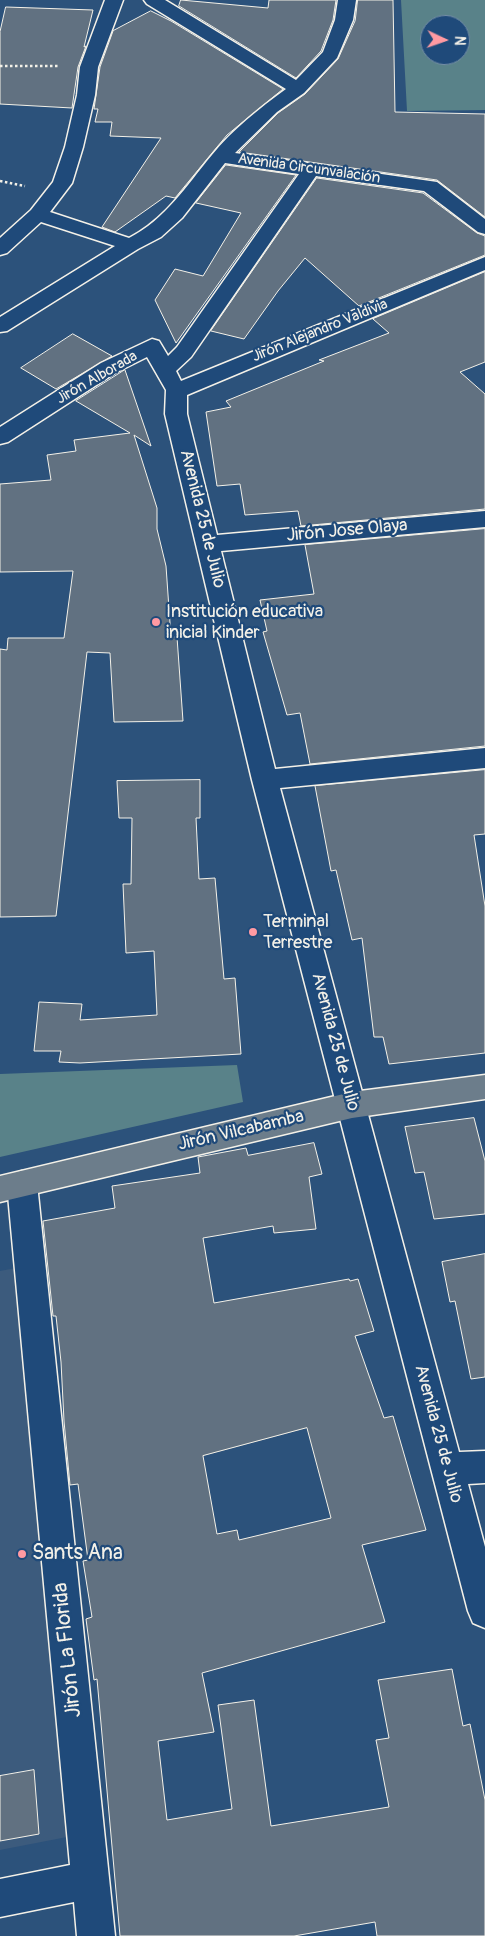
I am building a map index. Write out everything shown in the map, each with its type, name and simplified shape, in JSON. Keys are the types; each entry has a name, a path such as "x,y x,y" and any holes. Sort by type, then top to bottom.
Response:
{"main road":[{"name":"Jirón Vilcabamba","path":"11,1187 352,1105 485,1087"}],"street":[{"path":"0,249 38,214 62,184 74,147 86,95 89,67 114,0"},
{"path":"153,0 298,89"},
{"path":"220,157 271,108 298,89 331,54 344,20 347,0"},
{"name":"Avenida Circunvalación","path":"0,326 131,245 154,233 174,214 220,157 430,186 485,228"},
{"path":"165,370 184,352 311,170"},
{"path":"38,214 131,245"},
{"name":"Jirón Alejandro Valdivia","path":"176,402 485,264"},
{"name":"Jirón Alborada","path":"0,437 108,368 152,346 165,370 176,402"},
{"name":"Avenida 25 de Julio","path":"176,402 265,780 485,1611"},
{"name":"Jirón Jose Olaya","path":"208,544 485,519"},
{"path":"265,780 485,758"},
{"name":"Jirón La Florida","path":"11,1187 96,1936"},
{"path":"447,1470 485,1467"},
{"path":"0,1898 90,1880"}],"path":[{"path":"0,66 89,67"}],"shaded area":[{"name":"Sants Ana","path":"21,1267 67,1837 0,1850 0,1271"}],"green space":[{"path":"401,0 485,0 485,110 407,111"},
{"path":"237,1065 243,1102 0,1157 0,1074"}],"building":[{"path":"181,0 268,8 269,0 336,0 333,20 321,51 296,78 179,6"},
{"path":"358,0 393,0 395,112 485,114 485,217 437,180 239,152 278,113 305,94 338,59 355,21"},
{"path":"6,7 93,10 84,47 86,46 78,67 72,108 0,104 0,32"},
{"path":"151,11 171,21 283,89 227,135 175,198 166,196 115,232 102,227 161,138 110,136 112,122 95,122 98,109 94,109 100,67 113,31"},
{"path":"226,165 296,175 176,343 155,300 175,269 203,276 241,213 196,203"},
{"path":"317,178 423,193 477,233 485,236 485,255 359,306 305,258 278,291 244,339 211,331"},
{"path":"485,272 485,362 460,372 485,394 485,509 301,526 298,511 245,515 240,484 217,486 206,412 231,407 226,401 324,361 319,360 389,333 373,319"},
{"path":"73,334 112,356 56,389 21,368"},
{"path":"125,370 151,446 134,435 157,508 157,529 166,566 171,637 177,637 183,721 114,722 110,653 87,652 56,916 0,917 0,649 7,650 8,638 64,638 73,571 0,572 0,484 51,480 47,455 76,451 74,440 130,433 76,401"},
{"path":"485,529 485,746 310,764 300,713 287,715 263,632 267,631 260,600 314,594 305,545"},
{"path":"485,770 485,834 474,835 485,906 485,1053 389,1064 383,1037 374,1037 362,938 352,940 336,870 331,871 315,786"},
{"path":"200,780 200,818 196,818 199,879 215,878 224,979 235,978 241,1054 80,1063 59,1062 61,1051 34,1051 39,1002 82,1004 80,1020 157,1015 154,951 126,953 123,884 131,884 132,818 119,818 117,781"},
{"path":"474,1118 485,1161 485,1214 434,1219 424,1172 415,1173 405,1127"},
{"path":"314,1143 322,1174 309,1177 316,1229 274,1233 273,1226 203,1238 214,1303 358,1279 374,1331 355,1336 384,1418 393,1416 426,1530 362,1545 385,1622 202,1673 214,1732 158,1741 167,1820 232,1809 218,1705 254,1700 271,1826 389,1807 376,1740 389,1738 378,1680 452,1669 463,1726 470,1724 485,1800 485,1936 377,1936 375,1922 294,1936 120,1936 97,1679 94,1680 86,1619 92,1617 83,1561 88,1560 78,1484 70,1485 61,1362 56,1316 53,1316 43,1221 115,1208 112,1186 200,1173 198,1157 246,1148 248,1155","holes":["307,1428 331,1518 239,1540 237,1530 217,1534 203,1456"]},
{"path":"485,1254 485,1377 471,1379 455,1301 450,1302 442,1262"},
{"path":"34,1770 39,1834 0,1841 0,1776"}],"place":[{"name":"Institución educativa inicial Kinder","path":"156,622"},
{"name":"Terminal Terrestre","path":"253,932"},
{"name":"Sants Ana","path":"22,1554"}]}
